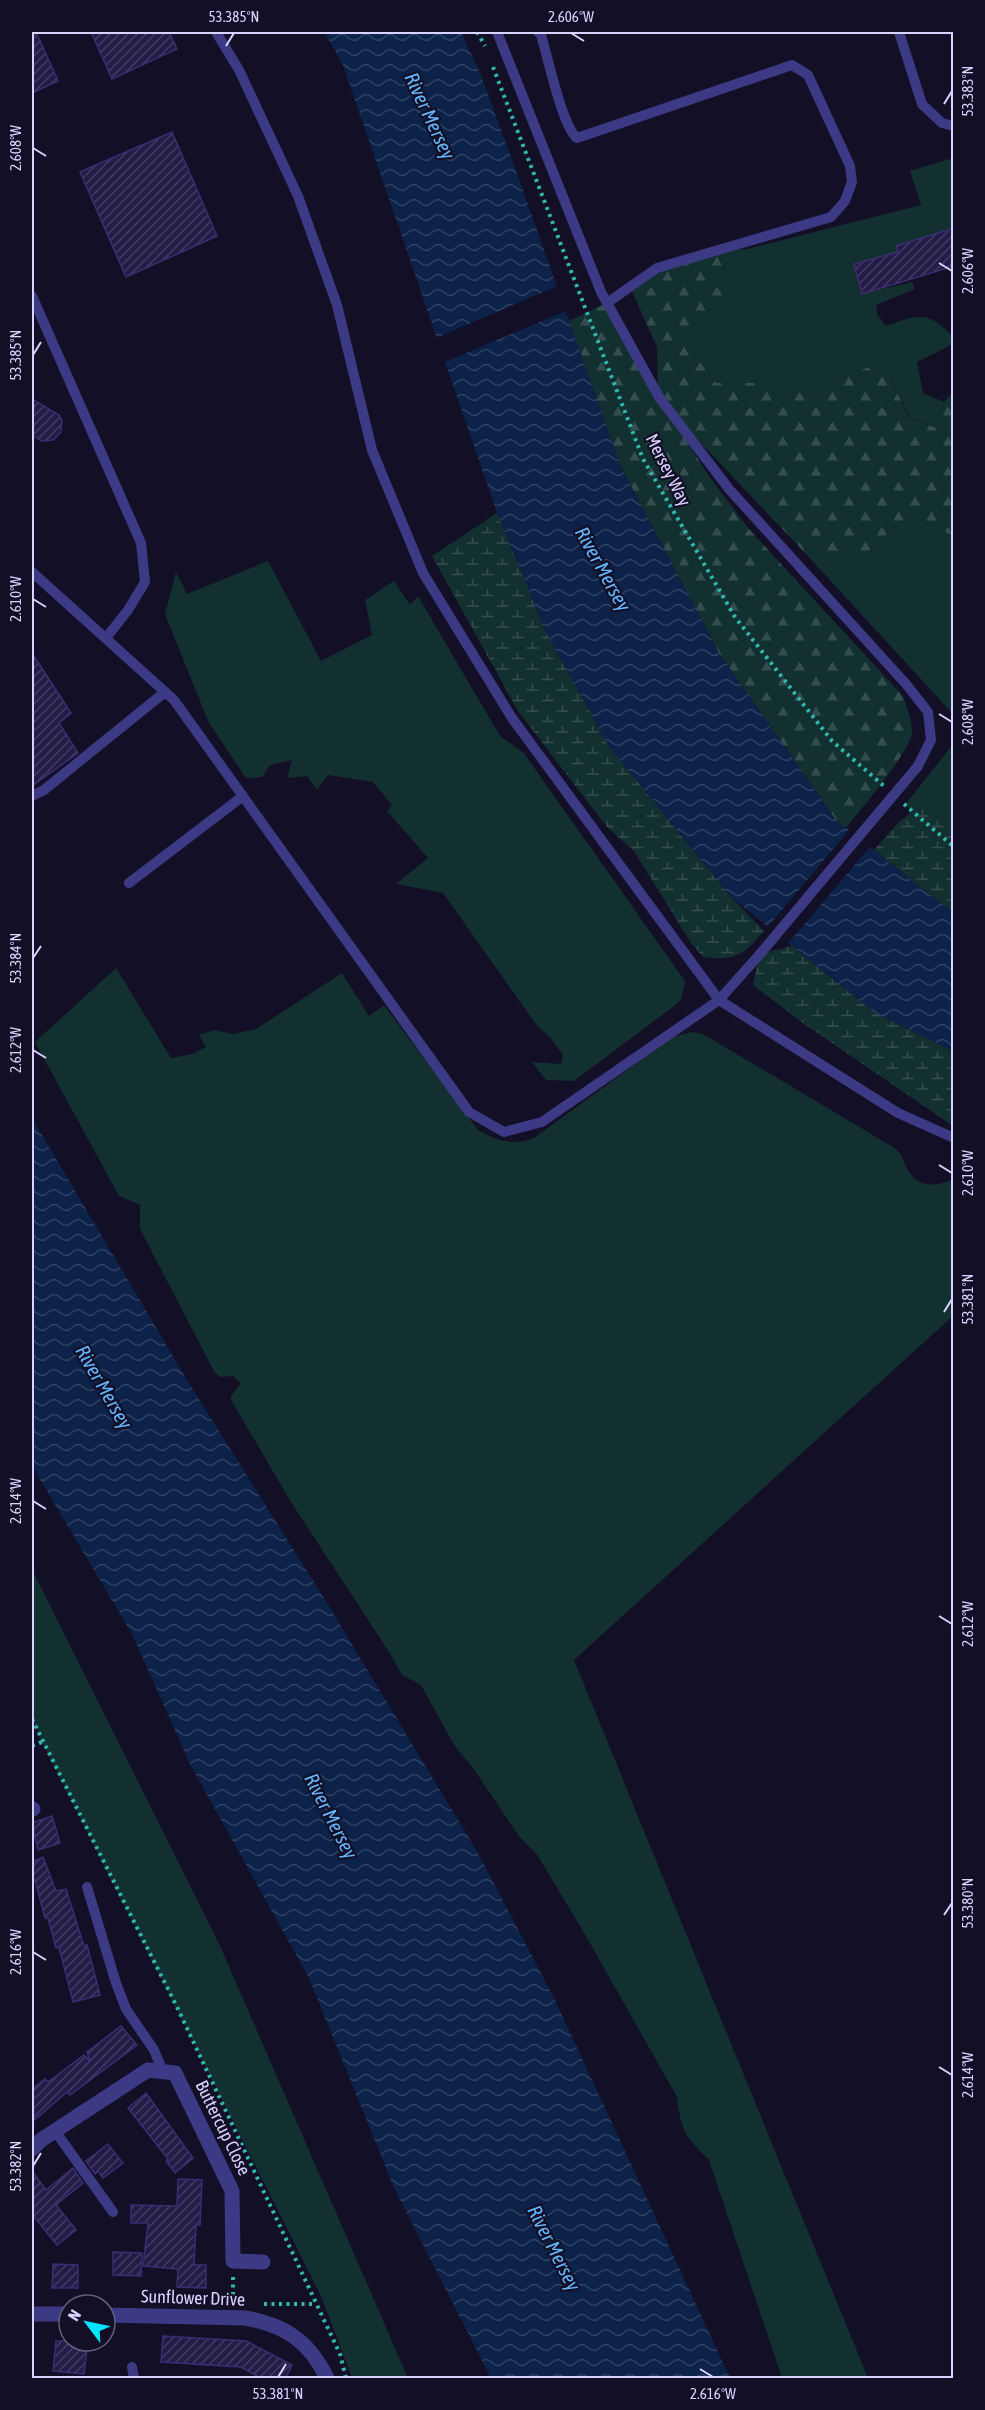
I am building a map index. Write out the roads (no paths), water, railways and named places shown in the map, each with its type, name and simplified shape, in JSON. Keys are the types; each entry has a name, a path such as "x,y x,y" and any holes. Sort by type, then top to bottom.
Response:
{"street":[{"path":"32,2149 148,2070 163,2072"},
{"name":"Buttercup Close","path":"163,2072 175,2073 232,2191 233,2261 263,2262"},
{"path":"32,2314 57,2314"},
{"name":"Sunflower Drive","path":"117,2315 264,2321 300,2340 317,2359 327,2379"}],"lane":[{"path":"216,32 239,70 298,196 337,305 372,450 423,573 512,718 719,1000 898,1113 954,1138"},
{"path":"32,572 174,700 469,1112 504,1132 542,1122 719,1000 760,954 918,766 931,740 928,712 906,684 729,489 659,397 607,303 497,32"},
{"path":"538,32 541,35 562,109 573,135 578,138 584,138 792,65 808,75 850,166 852,182 845,201 831,217 657,268 607,303"},
{"path":"899,32 922,104 942,123 954,126"},
{"path":"32,296 141,543 144,582 128,610 105,638"},
{"path":"32,796 44,790 165,692"},
{"path":"129,884 243,796"},
{"path":"87,1887 126,2009 154,2050 163,2072"},
{"path":"54,2132 113,2212"}],"water":[{"name":"River Mersey","path":"324,32 461,32 480,73 510,154 621,467 719,653 836,820 953,913 953,1051 875,1013 731,897 608,745 545,630 497,513 343,65"},
{"name":"River Mersey","path":"32,1118 187,1380 327,1603 478,1853 555,2000 730,2378 491,2378 394,2188 309,1978 191,1766 132,1634 32,1466"}]}
